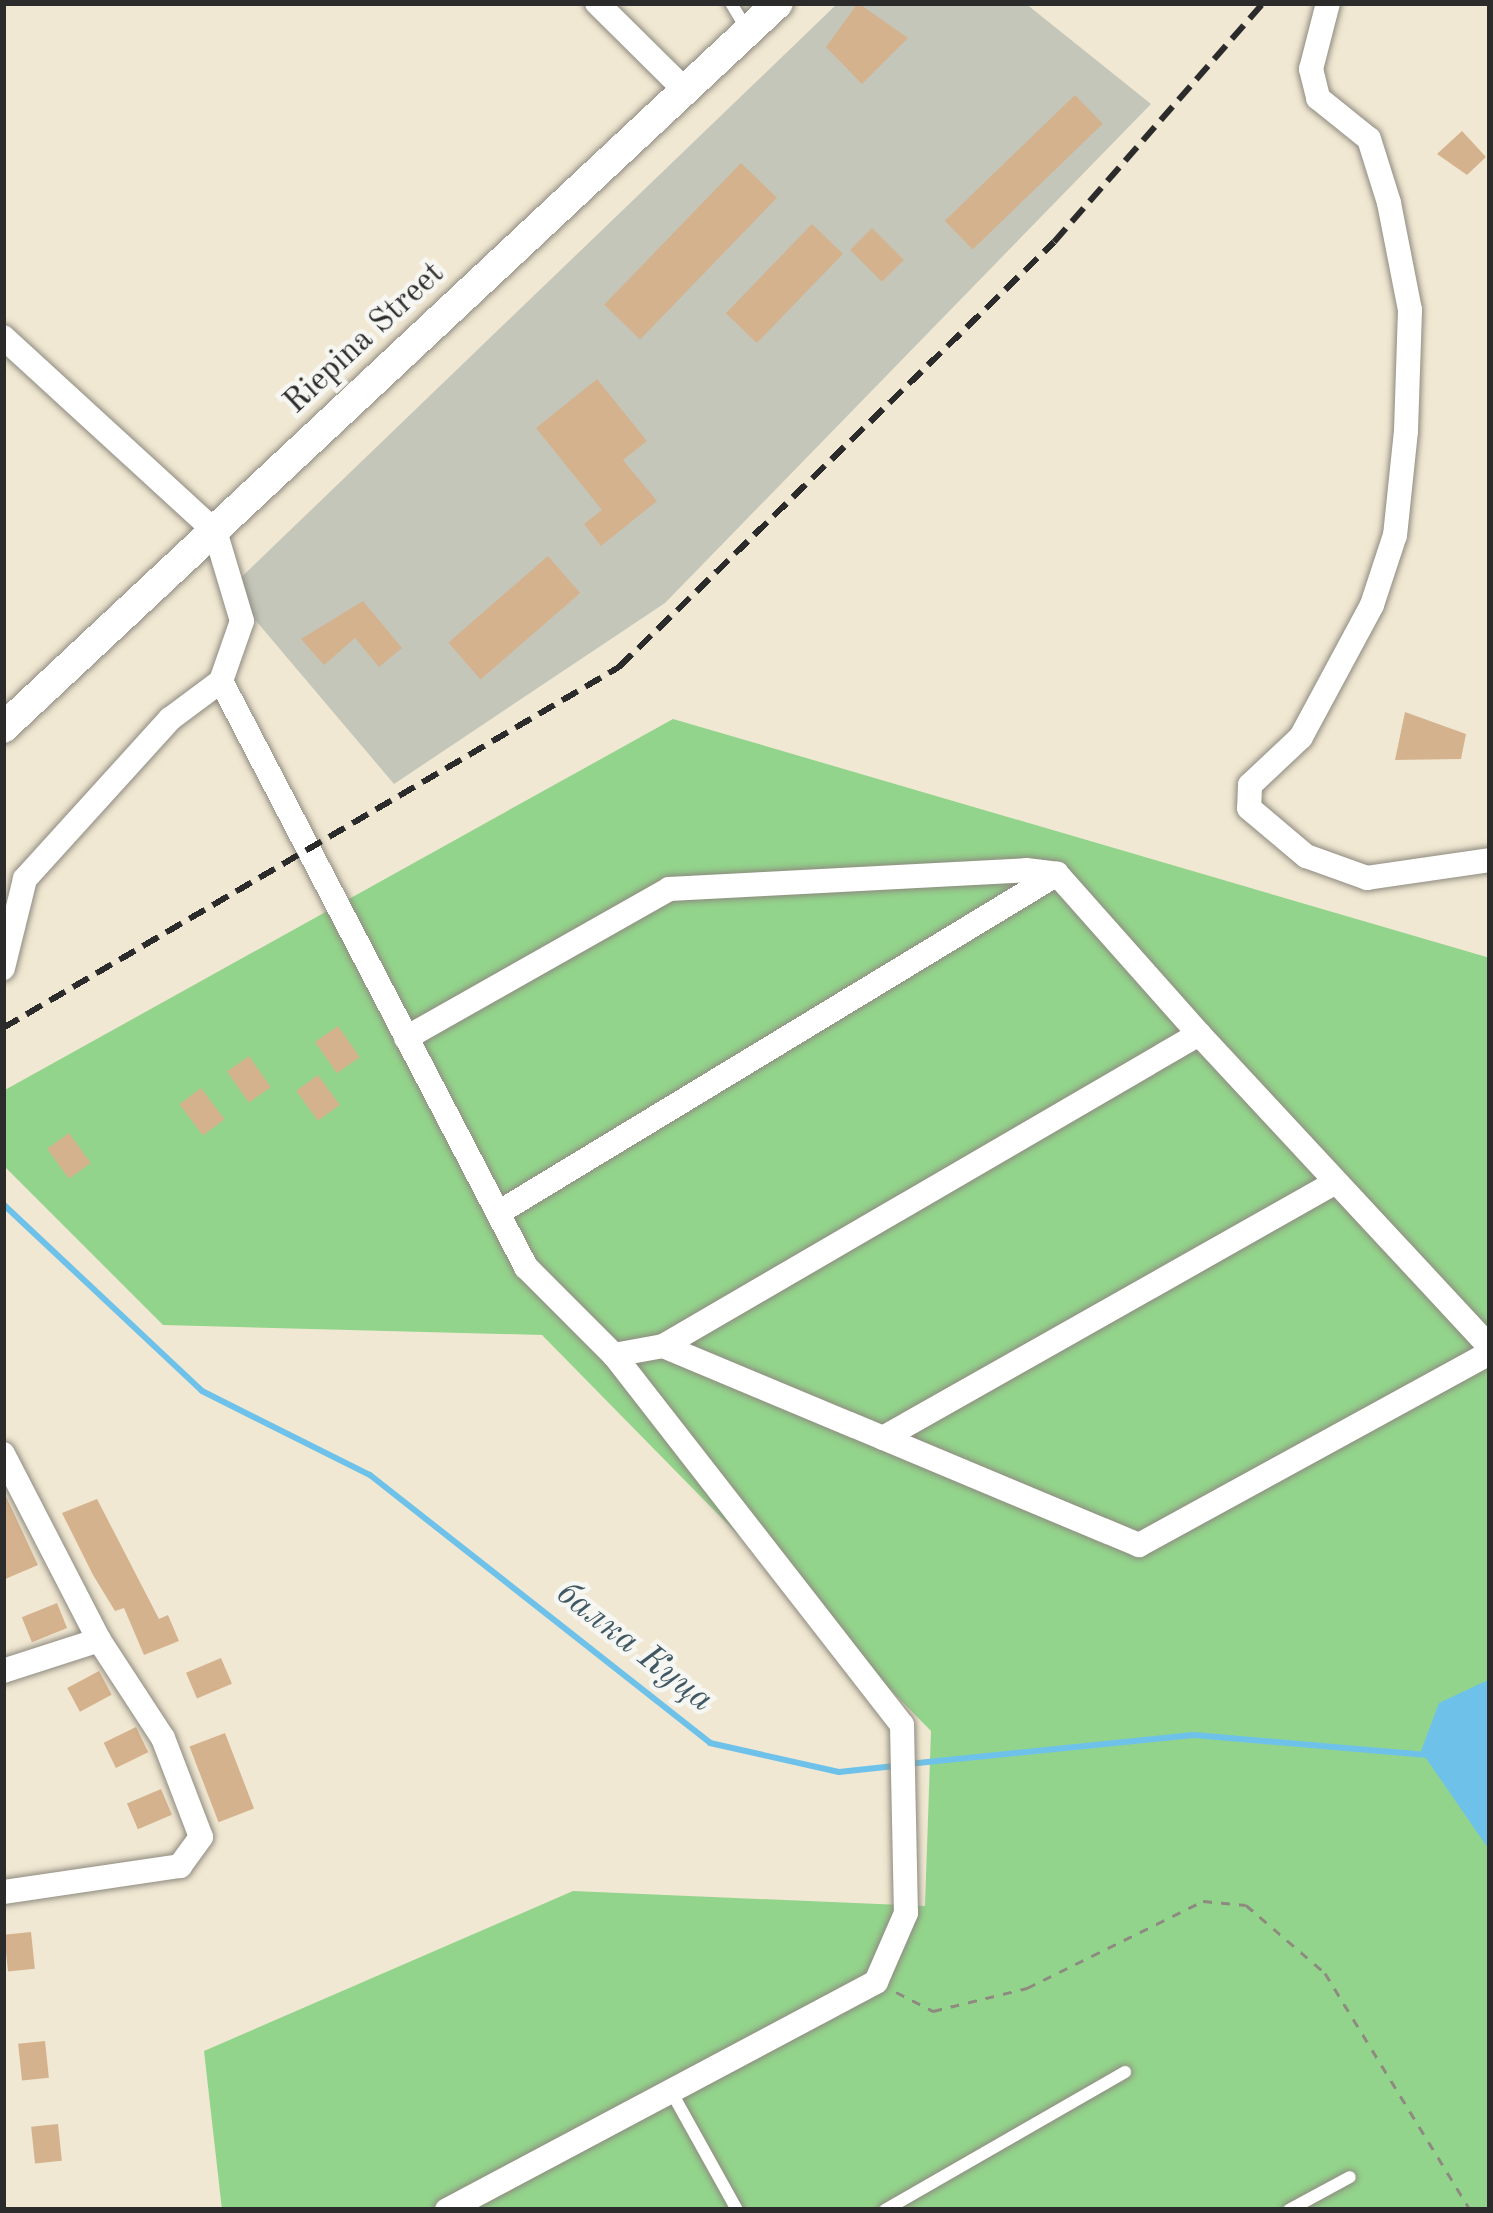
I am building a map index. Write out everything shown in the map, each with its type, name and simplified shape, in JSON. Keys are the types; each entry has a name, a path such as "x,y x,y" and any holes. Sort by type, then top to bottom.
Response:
{"street":[{"path":"597,3 683,88"},
{"name":"Riepina Street","path":"3,728 683,88 740,16 778,3"},
{"path":"1328,3 1311,69 1318,98 1370,139 1389,202 1410,310 1406,431 1395,536 1372,605 1301,737 1250,785 1250,808 1306,856 1366,878 1490,860"},
{"path":"3,338 215,531 242,620 221,681 170,719 25,879 3,968"},
{"path":"221,681 526,1267 614,1354 902,1725 906,1913 876,1982 447,2210"},
{"path":"406,1037 669,889 1058,874"},
{"path":"663,1346 1139,1545 1490,1350 1198,1034 1058,874"},
{"path":"498,1214 1058,874"},
{"path":"614,1354 663,1346 1198,1034"},
{"path":"883,1438 1336,1182"},
{"path":"3,1454 99,1640 163,1738 202,1837 180,1866 3,1892"},
{"path":"3,1671 99,1640"}],"lane":[{"path":"886,2210 1125,2072"},
{"path":"672,2093 737,2210"},
{"path":"1288,2210 1350,2177"}],"path":[{"path":"876,1982 933,2011 1027,1988 1202,1901 1246,1905 1325,1973 1470,2210"}],"shaded area":[{"path":"838,3 1025,3 1151,104 665,603 394,784 229,589"}],"green space":[{"path":"673,719 1490,958 1490,2210 222,2210 204,2051 573,1891 925,1906 931,1731 542,1335 163,1325 3,1165 3,1091"}],"water":[{"path":"1490,1679 1490,1851 1421,1751 1439,1703"}],"building":[{"path":"858,3 908,38 862,84 826,47"},
{"path":"1075,95 1103,124 973,250 945,221"},
{"path":"1462,131 1486,157 1467,175 1437,154"},
{"path":"741,163 777,198 640,339 604,305"},
{"path":"812,224 843,254 757,343 726,313"},
{"path":"872,228 904,260 882,282 850,250"},
{"path":"597,379 647,441 623,460 657,501 601,546 584,524 602,510 536,428"},
{"path":"548,556 580,593 481,680 448,643"},
{"path":"363,601 402,648 379,667 355,638 324,665 301,639"},
{"path":"1405,712 1466,734 1461,759 1395,760"},
{"path":"338,1026 360,1057 337,1073 315,1042"},
{"path":"249,1056 271,1087 249,1103 227,1071"},
{"path":"318,1075 340,1105 318,1121 296,1091"},
{"path":"201,1088 224,1119 203,1135 179,1104"},
{"path":"69,1133 91,1163 69,1179 47,1149"},
{"path":"3,1490 38,1565 3,1580"},
{"path":"97,1499 159,1619 168,1615 179,1641 144,1655 124,1608 115,1611 93,1575 62,1513"},
{"path":"57,1603 67,1628 32,1642 22,1617"},
{"path":"221,1658 232,1684 197,1699 186,1673"},
{"path":"99,1671 112,1695 80,1712 67,1688"},
{"path":"136,1727 148,1752 116,1768 104,1743"},
{"path":"225,1733 254,1809 219,1822 190,1747"},
{"path":"161,1789 172,1815 138,1829 127,1803"},
{"path":"31,1932 35,1969 8,1972 4,1935"},
{"path":"45,2041 49,2078 22,2081 18,2044"},
{"path":"58,2124 62,2161 35,2164 31,2127"}],"waterway":[{"name":"балка Куца","path":"3,1204 202,1391 370,1475 710,1743 839,1772 895,1766"},
{"name":"балка Куца","path":"908,1764 1194,1735 1427,1755"}],"railway":[{"path":"3,1028 619,667 1054,242 1263,3"}]}
